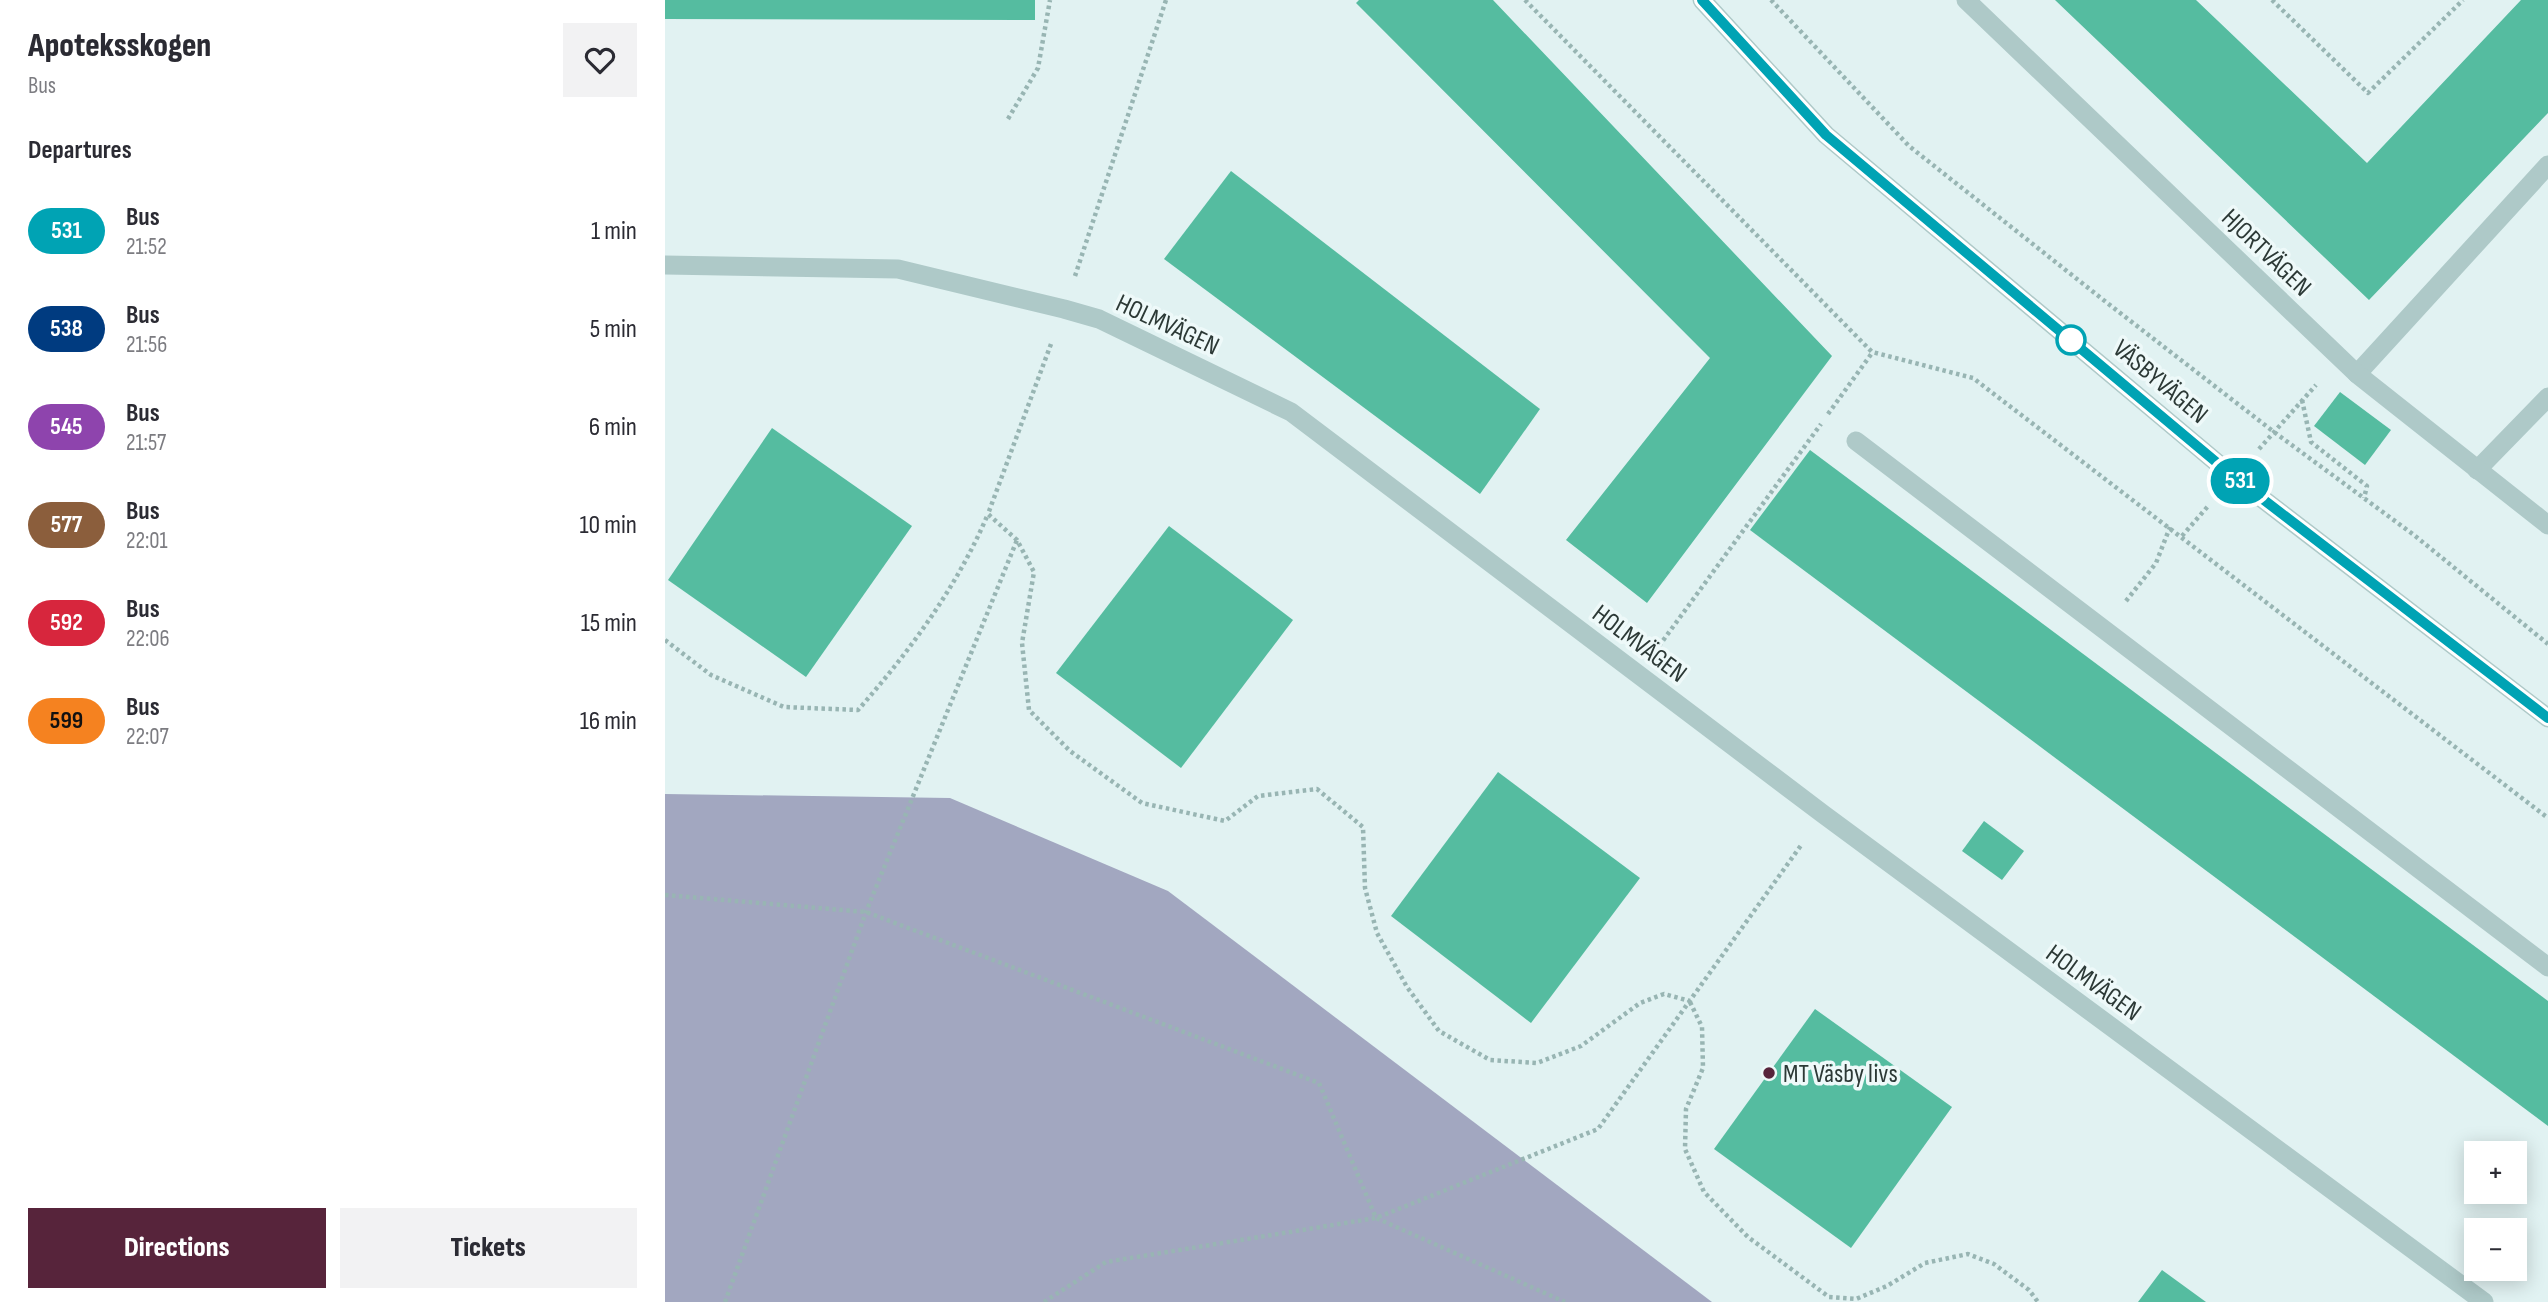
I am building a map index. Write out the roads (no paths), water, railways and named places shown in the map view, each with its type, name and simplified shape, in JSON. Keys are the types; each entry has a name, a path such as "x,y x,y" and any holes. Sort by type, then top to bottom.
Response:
{"street":[{"name":"VÄSBYVÄGEN","path":"1702,0 1826,135 2234,477 2548,718"},
{"name":"HJORTVÄGEN","path":"1966,0 2357,374 2548,525"},
{"path":"2357,374 2548,165"},
{"name":"HOLMVÄGEN","path":"665,265 898,269 1099,319 1291,412 1823,814 2484,1302"},
{"path":"2477,470 2548,397"},
{"path":"1856,441 2548,967"}],"place":[{"name":"MT Väsby livs","path":"1769,1073"}]}
